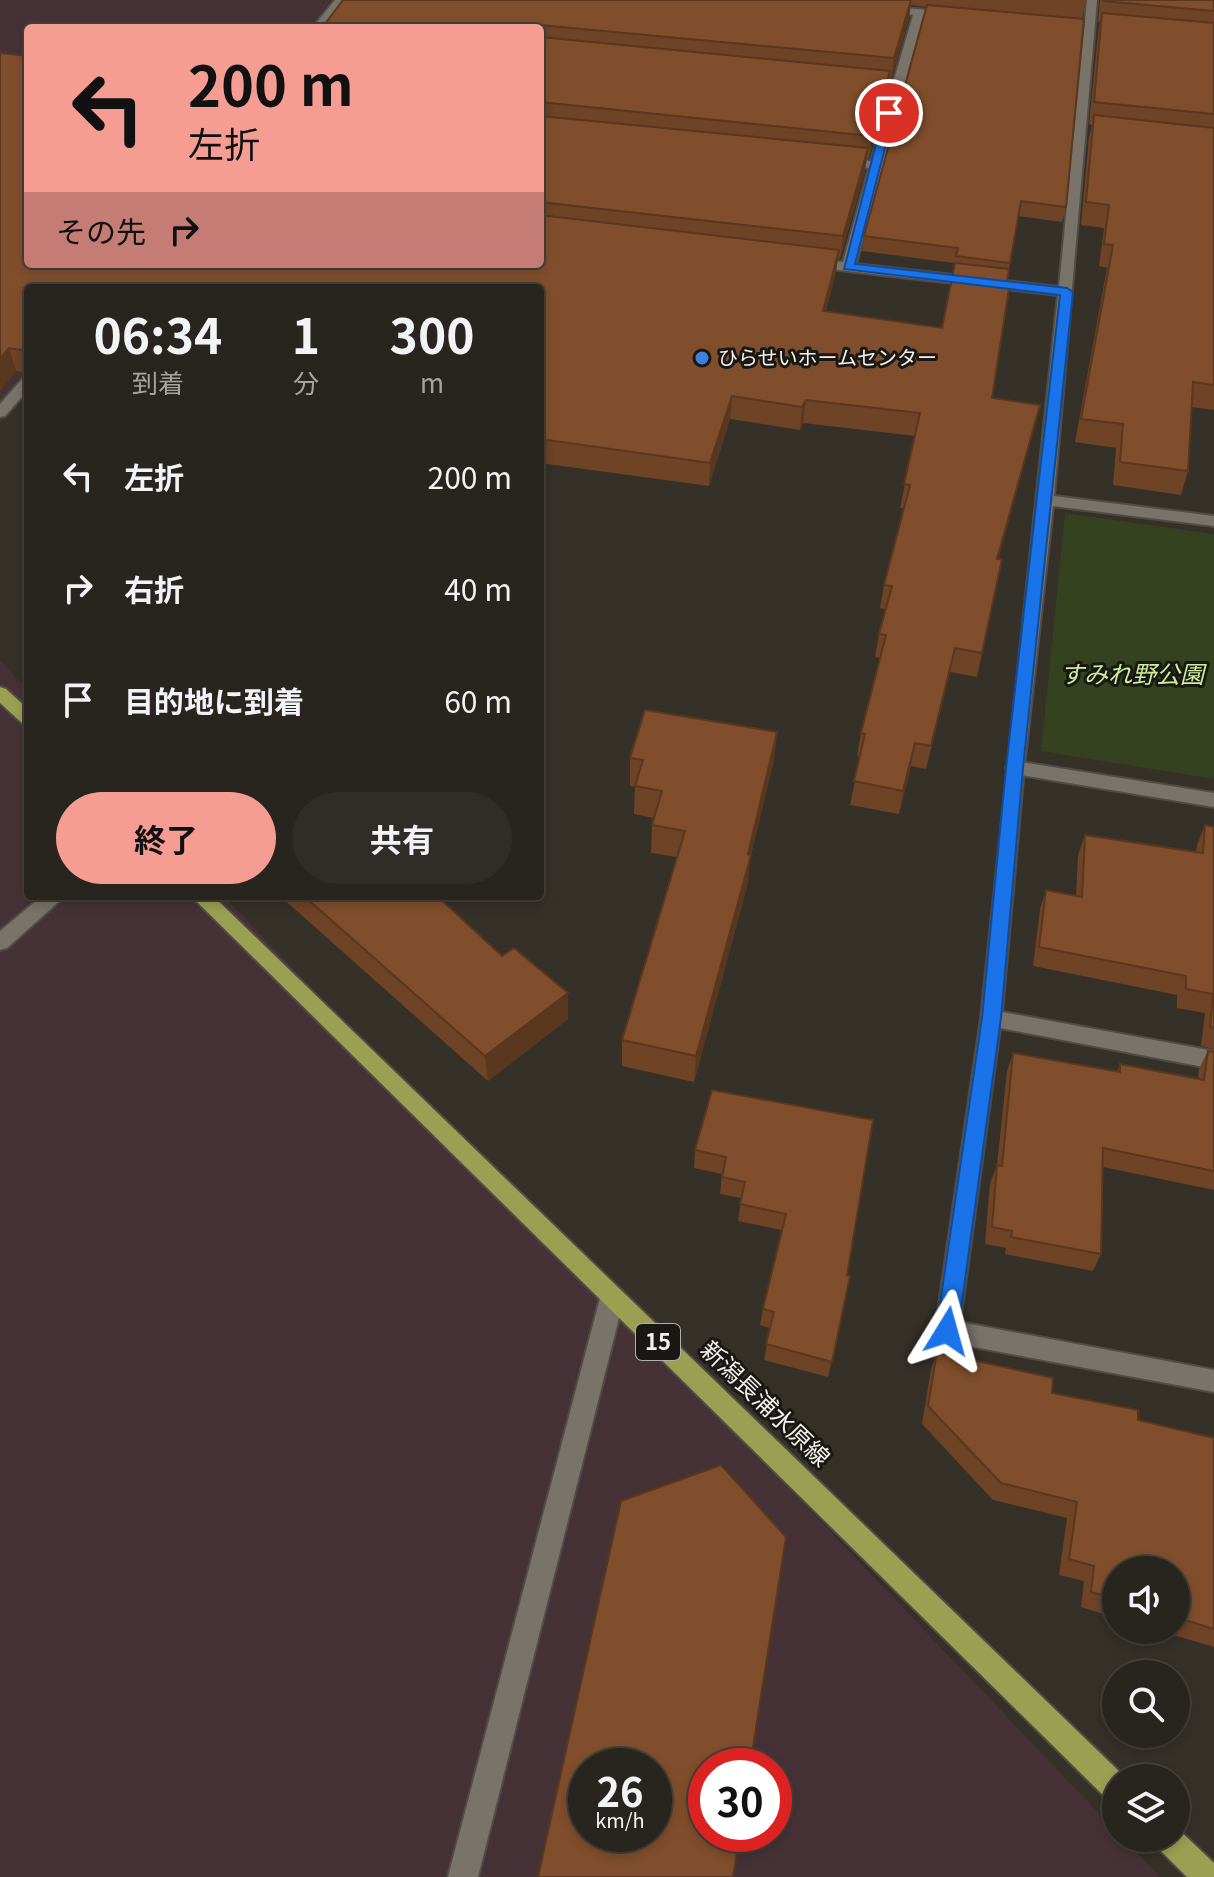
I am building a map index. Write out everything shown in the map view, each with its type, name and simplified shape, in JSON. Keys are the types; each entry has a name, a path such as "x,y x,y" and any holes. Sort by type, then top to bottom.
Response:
{"main road":[{"path":"0,693 24,715"},
{"name":"新潟長浦水原線","path":"205,900 1102,1774"},
{"path":"1182,1852 1208,1877"}],"street":[{"path":"321,24 341,0"},
{"path":"1092,0 1067,292 991,1018 947,1331 1214,1381"},
{"path":"875,8 966,16"},
{"path":"848,267 919,12"},
{"path":"1074,26 1105,29"},
{"path":"849,83 896,87"},
{"path":"1079,130 1094,132"},
{"path":"829,160 875,165"},
{"path":"802,261 1067,292"},
{"path":"0,413 24,386"},
{"path":"1046,500 1214,521"},
{"path":"1015,768 1214,800"},
{"path":"0,942 50,900"},
{"path":"991,1018 1214,1060"},
{"path":"463,1877 612,1298"}],"shaded area":[{"path":"0,0 331,0 312,24 24,24 24,268 28,268 28,284 24,284 24,392 0,423"},
{"path":"0,661 24,686 24,900 228,900 1102,1816 1102,1852 1136,1852 1160,1877 0,1877"}],"green space":[{"name":"すみれ野公園","path":"1065,513 1214,534 1214,779 1041,751"}],"building":[{"path":"343,0 911,0 894,58 544,24 325,24"},
{"path":"1214,0 1214,11 1103,1"},
{"path":"927,5 1084,19 1066,207 1021,201 1010,263 956,256 958,248 864,236"},
{"path":"1102,13 1214,23 1214,114 1094,102"},
{"path":"544,37 890,71 872,136 544,102"},
{"path":"0,53 24,56 24,268 544,268 544,215 839,250 823,311 942,328 955,263 1009,269 1007,281 1010,282 992,398 1040,405 997,559 1002,559 982,653 955,648 931,746 915,743 903,791 854,781 865,734 861,733 886,635 879,634 892,586 884,585 910,485 904,484 920,413 806,400 802,407 732,396 710,463 544,440 544,284 24,284 24,350 9,348 0,359"},
{"path":"1094,115 1214,128 1214,385 1193,382 1188,471 1120,462 1123,424 1081,419 1113,245 1104,244 1109,205 1086,202"},
{"path":"544,116 868,148 843,236 544,202"},
{"path":"645,710 777,732 748,854 751,855 696,1056 622,1040 685,831 652,825 662,791 635,786 643,760 630,758"},
{"path":"1205,825 1214,827 1214,1028 1210,1027 1213,994 1186,989 1186,976 1039,947 1046,890 1082,897 1085,835 1203,853"},
{"path":"309,900 441,900 502,956 514,948 568,993 485,1056"},
{"path":"1208,1051 1214,1052 1214,1171 1103,1148 1101,1254 1011,1237 1012,1231 992,1227 997,1165 1002,1166 1013,1053 1120,1072 1120,1064 1204,1080"},
{"path":"712,1090 873,1120 847,1275 850,1276 832,1362 766,1344 774,1312 763,1309 786,1214 740,1204 745,1182 722,1177 726,1157 695,1150"},
{"path":"937,1352 1053,1378 1052,1393 1138,1410 1138,1420 1214,1438 1214,1629 1190,1621 1190,1556 1102,1556 1102,1595 1091,1592 1094,1566 1069,1559 1077,1502 1001,1483 928,1406"},
{"path":"721,1465 786,1537 753,1748 688,1748 688,1852 737,1852 733,1877 538,1877 621,1501"}],"place":[{"name":"ひらせいホームセンター","path":"702,358"}],"route":[{"path":"889,113 848,267 1067,292 991,1018 947,1331"}]}
